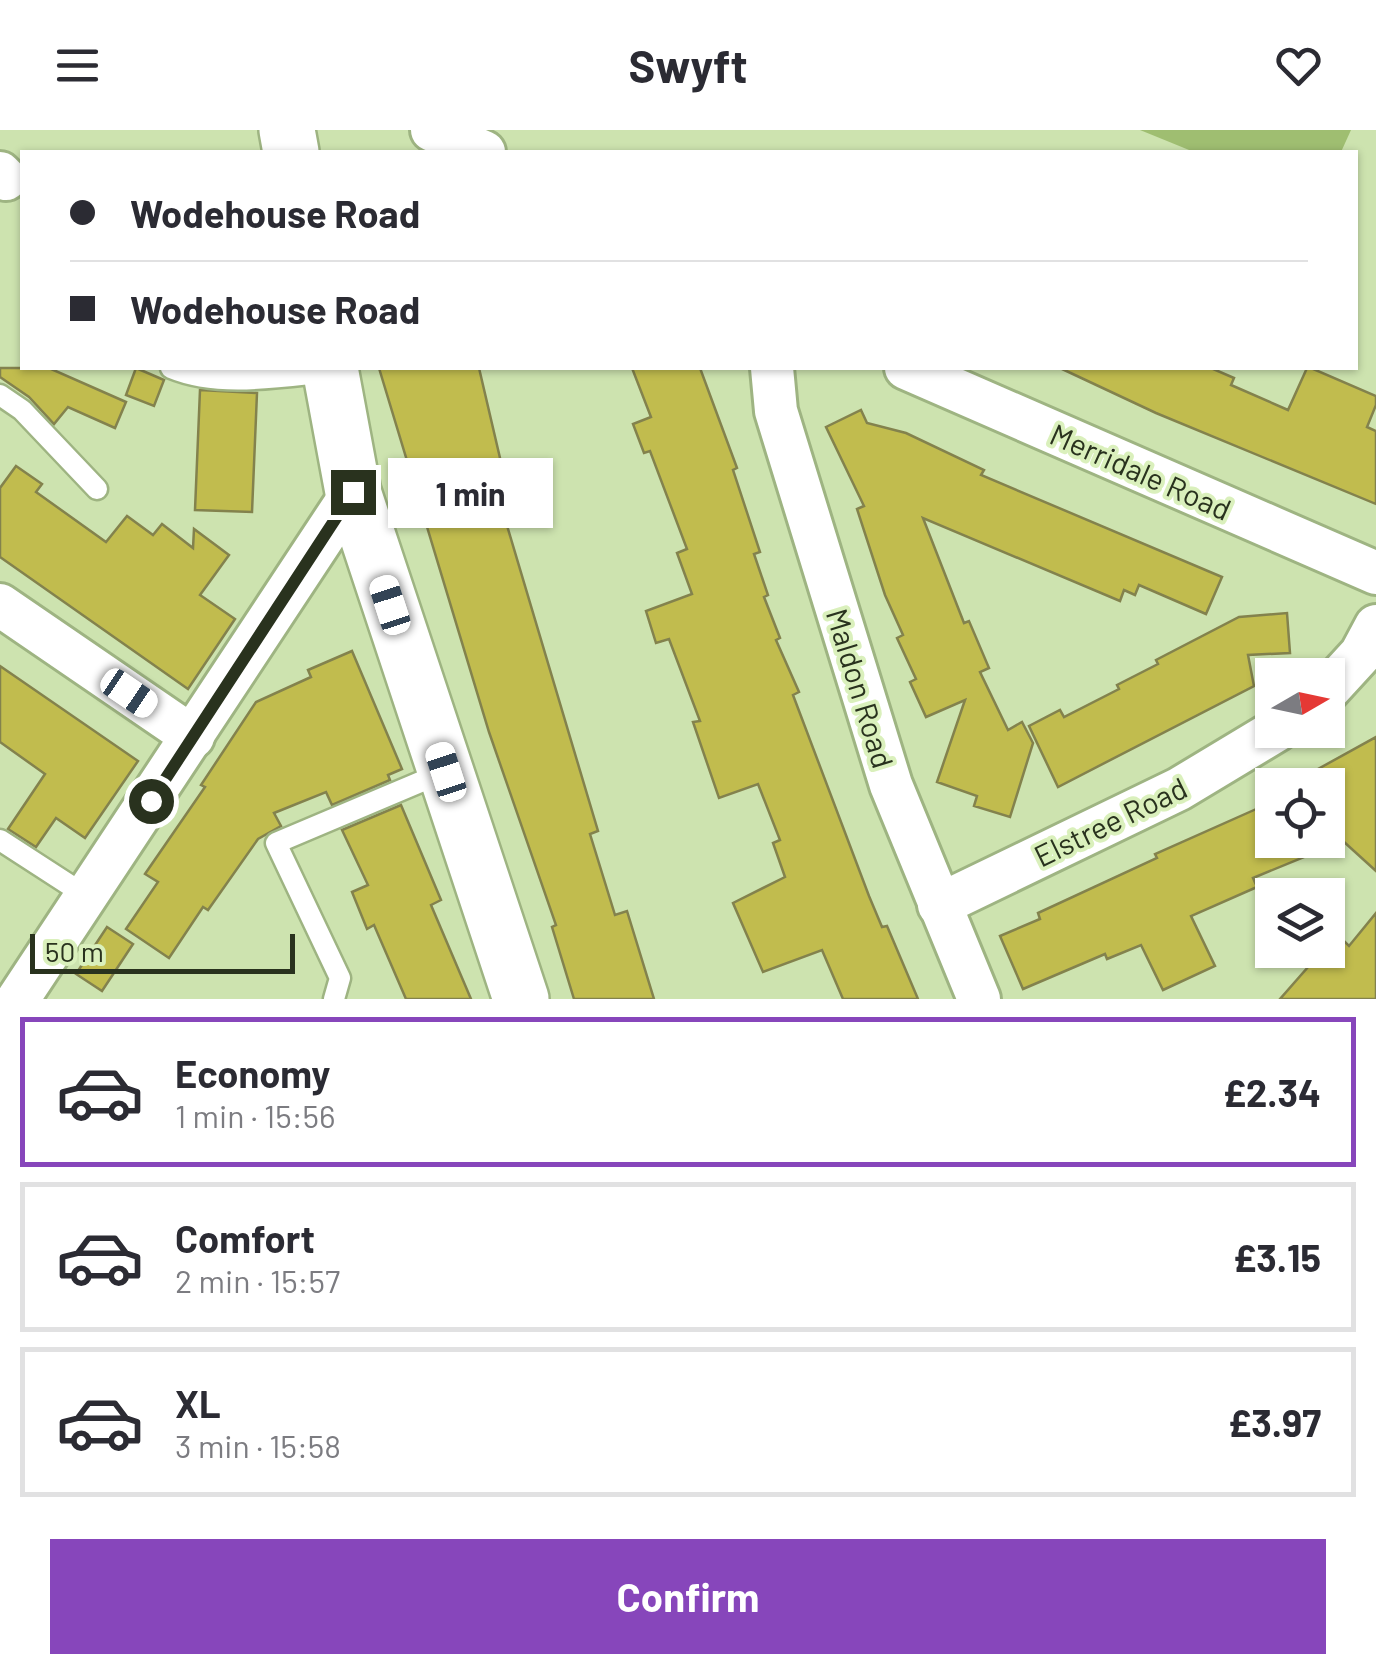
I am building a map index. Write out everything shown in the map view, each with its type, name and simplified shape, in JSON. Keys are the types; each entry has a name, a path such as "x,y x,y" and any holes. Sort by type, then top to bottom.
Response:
{"street":[{"path":"432,130 479,150"},
{"path":"331,370 353,492 520,999"},
{"name":"Maldon Road","path":"772,370 776,411 891,785 979,999"},
{"name":"Merridale Road","path":"911,370 1376,573"},
{"path":"18,999 353,492"},
{"path":"0,605 194,736"},
{"path":"1345,671 1361,654 1376,626"},
{"name":"Elstree Road","path":"938,904 1179,789 1255,743"}],"lane":[{"path":"182,370 221,378 331,370"},
{"path":"0,395 22,410 97,489"},
{"path":"334,999 340,978 276,843 446,772"},
{"path":"0,840 88,897"}],"green space":[{"path":"1140,130 1351,130 1342,150 1189,150"}],"building":[{"path":"0,368 54,370 126,402 115,428 68,407 54,424 29,397 0,377"},
{"path":"135,370 164,380 154,406 126,395"},
{"path":"380,370 479,370 507,488 497,492 598,831 590,834 615,915 627,911 654,999 574,999 552,927 556,925 489,732"},
{"path":"633,370 701,370 737,468 733,470 760,552 754,554 768,595 764,597 780,638 776,640 799,692 793,695 869,896 882,927 887,926 918,999 843,999 822,950 763,972 733,903 785,877 773,843 780,840 758,784 719,798 693,722 700,721 669,639 656,643 646,611 692,594 677,553 687,549 650,451 644,453 633,424 651,417"},
{"path":"1064,370 1216,370 1234,378 1231,385 1288,410 1306,370 1316,370 1376,396 1367,427 1376,431 1376,504 1156,413"},
{"path":"200,390 257,393 252,512 195,510"},
{"path":"861,410 867,423 906,433 984,470 981,475 1222,577 1206,614 1139,585 1135,595 1124,590 1120,601 923,518 964,623 969,621 989,668 980,672 1008,730 1022,722 1033,743 1010,817 974,806 977,796 937,782 965,700 926,717 910,682 916,679 897,638 903,635 885,595 857,509 864,506 826,427"},
{"path":"16,466 42,484 36,492 106,542 127,516 153,535 162,524 193,548 194,529 229,555 200,595 235,619 188,689 0,557 0,488"},
{"path":"1287,613 1290,653 1248,655 1254,686 1058,787 1029,726 1060,710 1064,717 1119,689 1117,685 1158,664 1156,660 1239,617"},
{"path":"352,651 402,769 388,775 390,780 332,805 326,792 274,813 281,826 258,839 208,910 203,907 169,958 126,929 158,882 145,874 205,787 201,785 256,702 311,677 308,670"},
{"path":"0,666 138,761 85,838 56,818 36,847 8,829 45,774 0,742"},
{"path":"1376,737 1376,871 1345,843 1345,768 1320,768"},
{"path":"401,805 441,900 431,905 471,999 406,999 374,925 367,929 352,892 368,885 342,830"},
{"path":"1255,810 1255,858 1302,858 1253,878 1255,888 1191,916 1215,966 1163,990 1141,945 1107,959 1105,954 1023,989 1000,936 1040,919 1038,913 1157,858 1155,854"},
{"path":"1376,913 1376,999 1280,999 1307,968 1345,968 1345,942 1349,946"},
{"path":"107,927 133,944 102,991 76,974"}],"route":[{"path":"151,801 353,492"}]}
